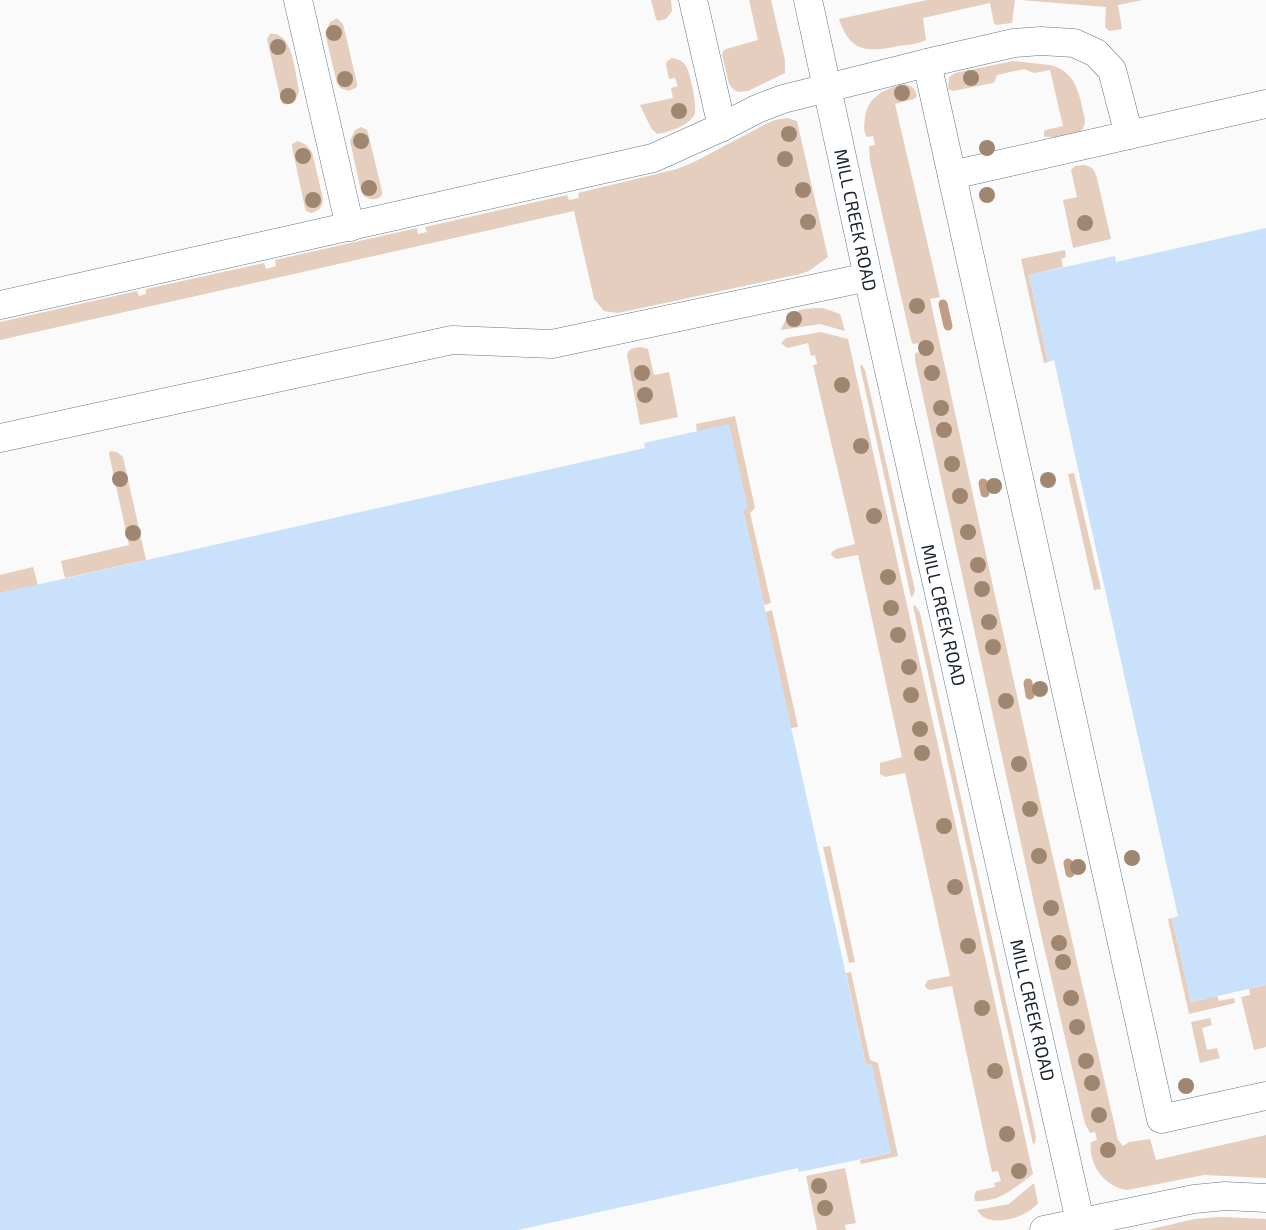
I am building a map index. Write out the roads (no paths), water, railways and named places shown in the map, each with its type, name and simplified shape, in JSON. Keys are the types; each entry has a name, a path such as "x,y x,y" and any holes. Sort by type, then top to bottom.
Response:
{"street":[{"path":"298,0 350,227"},
{"path":"692,0 722,127"},
{"name":"MILL CREEK ROAD","path":"808,0 868,277 1082,1227"},
{"path":"0,305 652,158 722,127 757,109 783,99 927,63 1014,44 1041,41 1074,43 1096,53 1112,70 1129,135"},
{"path":"927,63 1161,1119 1266,1096"},
{"path":"952,175 1266,104"},
{"path":"0,438 452,340 552,344 868,277"},
{"path":"1044,1230 1082,1227 1194,1199 1225,1196 1266,1198"}],"waterway":[{"path":"943,304 948,326"},
{"path":"983,483 985,493"},
{"path":"1028,683 1030,695"},
{"path":"1068,863 1070,873"}]}
